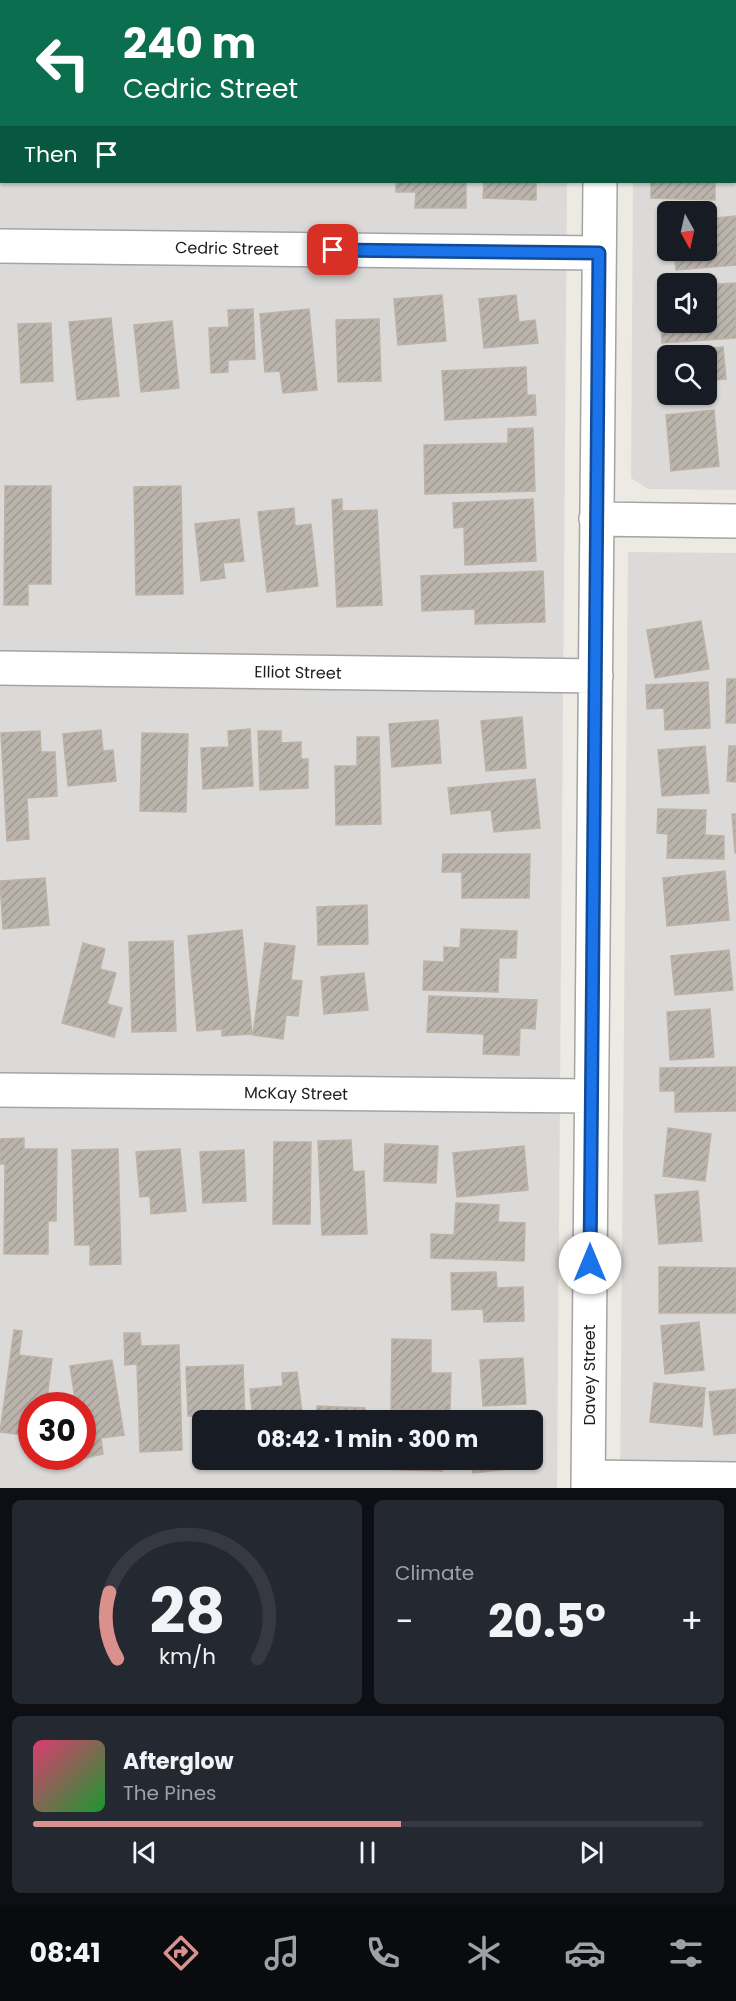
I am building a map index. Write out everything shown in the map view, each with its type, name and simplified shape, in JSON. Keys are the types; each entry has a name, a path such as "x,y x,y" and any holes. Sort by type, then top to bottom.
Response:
{"street":[{"name":"Davey Street","path":"589,1483 600,183"},
{"name":"Cedric Street","path":"0,246 599,253"},
{"path":"596,519 736,521"},
{"name":"Elliot Street","path":"0,668 596,676"},
{"name":"McKay Street","path":"0,1090 591,1096"},
{"path":"589,1483 736,1479"}],"shaded area":[{"path":"0,183 567,183 557,1488 0,1488"},
{"path":"633,183 736,183 736,490 648,489 631,478"},
{"path":"628,552 736,553 736,1488 620,1488"}],"building":[{"path":"396,183 466,183 466,208 415,208 416,192 396,192"},
{"path":"484,183 536,183 536,200 483,198"},
{"path":"651,183 715,183 715,200 651,198"},
{"path":"736,216 736,265 676,270 675,261 717,261 717,218"},
{"path":"736,283 736,338 662,343 661,333 717,333 717,284"},
{"path":"442,295 446,341 398,345 394,299"},
{"path":"516,295 519,322 535,320 538,343 484,348 479,299"},
{"path":"253,309 255,359 228,360 228,372 211,373 209,328 229,327 228,310"},
{"path":"309,309 317,390 283,393 280,371 265,372 260,314"},
{"path":"111,318 119,396 77,400 69,322"},
{"path":"379,319 381,381 338,382 336,320"},
{"path":"172,321 179,388 141,392 134,325"},
{"path":"51,323 53,381 21,383 18,324"},
{"path":"723,347 726,379 717,380 717,348"},
{"path":"526,367 527,395 535,395 536,415 445,420 442,371"},
{"path":"714,410 719,466 671,471 666,415"},
{"path":"533,428 535,491 425,494 424,445 508,443 508,429"},
{"path":"5,486 51,486 51,584 28,584 28,605 4,605"},
{"path":"181,486 183,594 136,595 134,487"},
{"path":"342,499 342,511 377,510 382,605 337,607 332,500"},
{"path":"533,499 536,561 465,565 464,527 454,528 453,503"},
{"path":"294,508 295,526 311,524 318,586 267,592 258,512"},
{"path":"239,519 244,561 223,563 225,578 201,581 195,524"},
{"path":"543,571 545,622 475,624 475,609 422,611 421,576"},
{"path":"701,621 709,669 655,678 647,630"},
{"path":"727,679 736,679 736,723 726,723"},
{"path":"708,682 710,728 665,730 664,708 647,709 646,685"},
{"path":"522,717 526,768 486,771 481,721"},
{"path":"438,720 441,763 392,767 389,724"},
{"path":"250,729 253,786 203,789 201,748 229,747 228,731"},
{"path":"101,730 103,751 113,750 116,781 68,786 63,734"},
{"path":"40,731 41,752 55,752 57,796 27,798 29,839 7,841 1,733"},
{"path":"258,731 281,731 281,743 301,742 301,759 308,759 308,788 260,790"},
{"path":"142,733 188,734 186,812 140,811"},
{"path":"357,737 379,737 381,824 336,825 335,766 357,766"},
{"path":"705,746 709,793 662,796 658,750"},
{"path":"729,746 736,746 736,782 727,781"},
{"path":"535,779 540,828 494,832 491,810 451,814 448,788"},
{"path":"658,809 706,810 705,835 724,836 724,859 667,858 668,834 657,833"},
{"path":"732,814 736,814 736,853 735,853"},
{"path":"443,854 530,854 529,898 462,898 462,872 442,872"},
{"path":"725,871 729,920 667,926 663,878"},
{"path":"45,878 49,925 3,929 0,881"},
{"path":"367,905 368,944 318,945 317,907"},
{"path":"461,929 517,931 516,958 499,958 498,992 423,990 424,961 444,962 444,947 460,948"},
{"path":"242,930 252,1034 222,1036 222,1029 197,1031 188,936"},
{"path":"173,941 176,1031 132,1032 129,942"},
{"path":"83,943 105,949 100,969 116,973 107,1004 122,1008 114,1037 62,1023"},
{"path":"265,943 295,946 291,980 302,981 298,1016 286,1015 283,1039 253,1035"},
{"path":"729,950 733,990 675,995 671,956"},
{"path":"364,973 368,1010 324,1014 321,977"},
{"path":"429,996 537,1000 535,1029 520,1028 519,1055 483,1054 484,1034 427,1032"},
{"path":"710,1009 714,1057 670,1060 667,1012"},
{"path":"736,1067 736,1111 675,1112 675,1091 660,1091 660,1068"},
{"path":"668,1128 711,1134 705,1181 663,1176"},
{"path":"24,1138 24,1149 57,1149 56,1221 48,1221 48,1254 4,1254 5,1164 0,1164 0,1139"},
{"path":"351,1140 353,1172 364,1171 367,1234 322,1235 318,1141"},
{"path":"274,1142 311,1142 310,1224 273,1224"},
{"path":"385,1144 438,1146 436,1183 384,1181"},
{"path":"524,1146 528,1190 457,1197 453,1153"},
{"path":"118,1149 121,1264 90,1265 90,1245 75,1245 72,1150"},
{"path":"180,1149 186,1211 151,1214 150,1196 140,1197 136,1152"},
{"path":"244,1150 246,1201 203,1203 200,1152"},
{"path":"698,1191 702,1241 659,1244 655,1195"},
{"path":"456,1203 499,1205 498,1222 525,1223 524,1261 431,1258 431,1234 454,1235"},
{"path":"659,1267 736,1268 736,1313 659,1313"},
{"path":"496,1272 497,1288 523,1287 524,1321 484,1322 483,1309 452,1310 451,1273"},
{"path":"699,1322 704,1370 665,1374 661,1326"},
{"path":"14,1330 22,1331 19,1355 52,1359 48,1392 18,1392 18,1434 0,1432"},
{"path":"124,1333 140,1333 141,1346 179,1345 182,1450 140,1452 137,1364 125,1365"},
{"path":"392,1339 431,1340 431,1373 451,1373 450,1410 391,1409"},
{"path":"523,1358 526,1404 483,1406 480,1360"},
{"path":"112,1360 124,1435 101,1438 103,1454 96,1456 96,1392 74,1392 70,1366"},
{"path":"243,1365 245,1410 192,1410 192,1416 188,1416 186,1367"},
{"path":"297,1372 302,1410 252,1410 250,1389 283,1386 282,1373"},
{"path":"654,1383 705,1388 702,1427 650,1422"},
{"path":"736,1389 736,1433 714,1435 709,1392"},
{"path":"317,1406 365,1408 365,1410 317,1410"},
{"path":"473,1470 498,1470 473,1473"}],"route":[{"path":"333,250 599,253 590,1263"}]}
